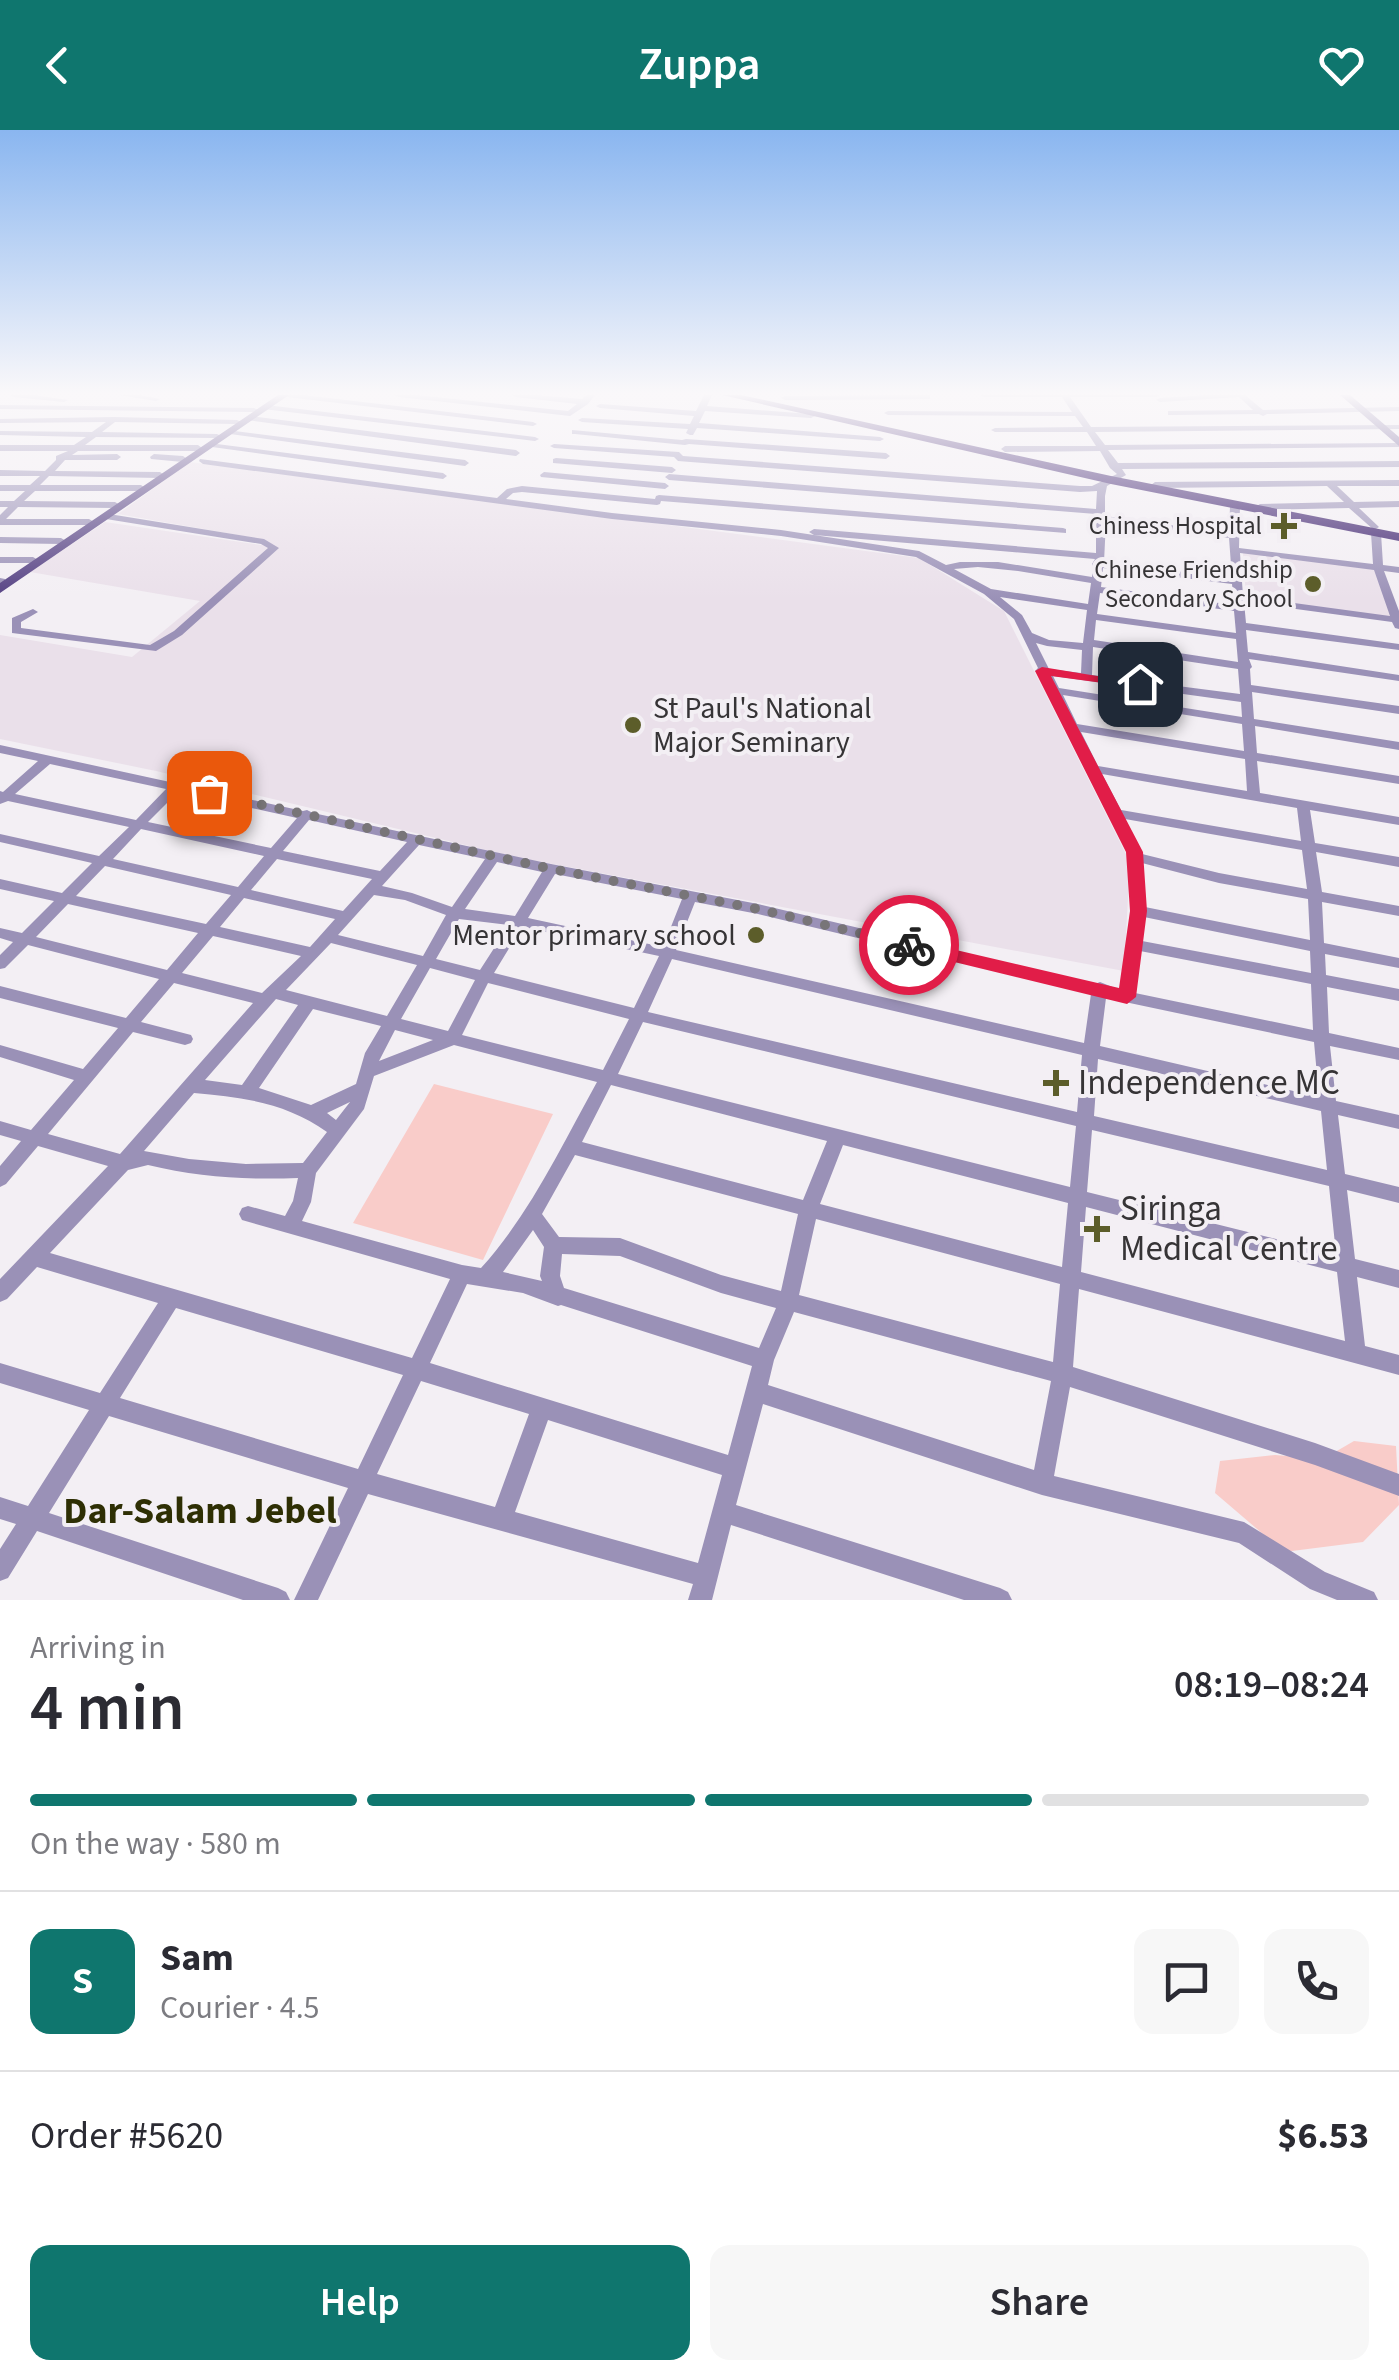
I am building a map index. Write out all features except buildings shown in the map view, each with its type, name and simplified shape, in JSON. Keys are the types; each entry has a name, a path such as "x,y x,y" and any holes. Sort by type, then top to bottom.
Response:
{"highway":[{"path":"1055,464 1236,504 1399,534"},
{"path":"1060,464 1236,504 1375,530"}],"main road":[{"path":"0,581 112,511 176,464"},
{"path":"0,589 180,464"}],"street":[{"path":"0,521 57,464"},
{"path":"217,464 649,519 1040,550 1238,582"},
{"path":"288,472 299,464"},
{"path":"356,464 443,476"},
{"path":"380,484 402,464"},
{"path":"573,464 669,478"},
{"path":"649,519 675,464"},
{"path":"757,464 1080,489 1094,488 1112,476 1209,466 1399,464"},
{"path":"782,531 799,464"},
{"path":"1086,674 1102,515 1112,476 1108,464"},
{"path":"944,568 957,564 1000,567 1094,585 1398,622 1393,593 1378,567 1375,530 1310,465"},
{"path":"1209,466 1236,504 1234,543 1254,795"},
{"path":"0,473 160,475"},
{"path":"544,475 669,478 1075,509 1234,543 1399,570"},
{"path":"913,540 918,476"},
{"path":"1155,484 1399,483"},
{"path":"0,488 140,488"},
{"path":"500,500 510,491 522,489 1062,531"},
{"path":"0,504 112,511 264,542 274,548 152,650 16,631 16,620 33,612"},
{"path":"1260,507 1399,504"},
{"path":"1040,550 1062,531 1075,509"},
{"path":"0,521 89,522"},
{"path":"782,531 920,554 988,592 1014,613 1136,857 1136,945 1127,997"},
{"path":"0,540 61,540"},
{"path":"0,560 32,560"},
{"path":"988,592 1243,632 1399,647"},
{"path":"1026,636 1047,643 1399,678"},
{"path":"1042,671 1399,710"},
{"path":"1052,690 1399,746"},
{"path":"1072,727 1399,780"},
{"path":"0,749 552,869 691,895 1127,997 1399,1054"},
{"path":"2,797 48,759"},
{"path":"1090,768 1399,821"},
{"path":"0,964 62,897 177,786"},
{"path":"2,797 384,877"},
{"path":"1303,805 1315,895 1321,1038 1356,1354"},
{"path":"1114,813 1399,862"},
{"path":"0,1179 307,814"},
{"path":"0,838 344,916"},
{"path":"0,1293 417,839"},
{"path":"290,1224 302,1202 308,1170 358,1104 373,1053 455,913 494,856"},
{"path":"1136,857 1219,878 1399,911"},
{"path":"315,1111 365,1080 452,1039 485,975 552,869"},
{"path":"0,884 312,954"},
{"path":"370,889 407,896 455,913 517,921 668,953 1399,1122"},
{"path":"486,1277 513,1249 608,1078 668,953 691,895"},
{"path":"1138,911 1399,963"},
{"path":"0,933 173,976 309,1002 1399,1279"},
{"path":"327,937 637,1015 1399,1195"},
{"path":"1136,945 1399,995"},
{"path":"1042,1484 1062,1374 1090,1050 1100,988"},
{"path":"0,992 185,1039"},
{"path":"248,1090 309,1002"},
{"path":"0,1051 87,1077"},
{"path":"190,1086 248,1090 315,1111 338,1131"},
{"path":"0,1128 123,1163 148,1158 189,1168 308,1170"},
{"path":"700,1600 764,1360 788,1302 809,1208 837,1136"},
{"path":"570,1146 1399,1366"},
{"path":"248,1214 641,1319 764,1360"},
{"path":"533,1216 554,1245 550,1276 558,1296"},
{"path":"554,1245 620,1248 721,1284 1062,1374 1315,1454 1399,1485"},
{"path":"32,1257 416,1369 734,1468"},
{"path":"306,1600 462,1274"},
{"path":"0,1570 171,1299"},
{"path":"0,1373 362,1481 707,1577"},
{"path":"757,1392 1042,1484 1244,1533 1318,1581 1366,1600"},
{"path":"501,1520 542,1410"},
{"path":"0,1508 278,1600"},
{"path":"724,1512 1000,1600"}],"shaded area":[{"name":"St Paul's National Major Seminary","path":"188,464 202,464 919,558 1004,611 1130,862 1124,971 515,857 156,771 0,739 0,635 132,657 200,601 30,572 105,522 261,545 266,540 118,514"},
{"name":"Chinese Friendship Secondary School","path":"1243,553 1377,569 1391,617 1246,598"},
{"path":"434,1084 553,1114 483,1260 353,1223"},
{"path":"1354,1441 1396,1446 1399,1505 1363,1542 1284,1552 1215,1493 1220,1461 1275,1455 1323,1459"}],"way so far":[{"path":"209,793 552,869 758,909 909,945"}],"place":[{"name":"Chiness Hospital","path":"1284,526"},
{"name":"Chinese Friendship Secondary School","path":"1313,584"},
{"name":"St Paul's National Major Seminary","path":"633,725"},
{"name":"Mentor primary school","path":"756,935"},
{"name":"Independence MC","path":"1056,1083"},
{"name":"Siringa Medical Centre","path":"1097,1229"}],"district":[{"name":"Dar-Salam Jebel","path":"200,1511"}],"route":[{"path":"909,945 1127,997 1133,978 1138,911 1134,852 1042,671 1140,684"}]}
